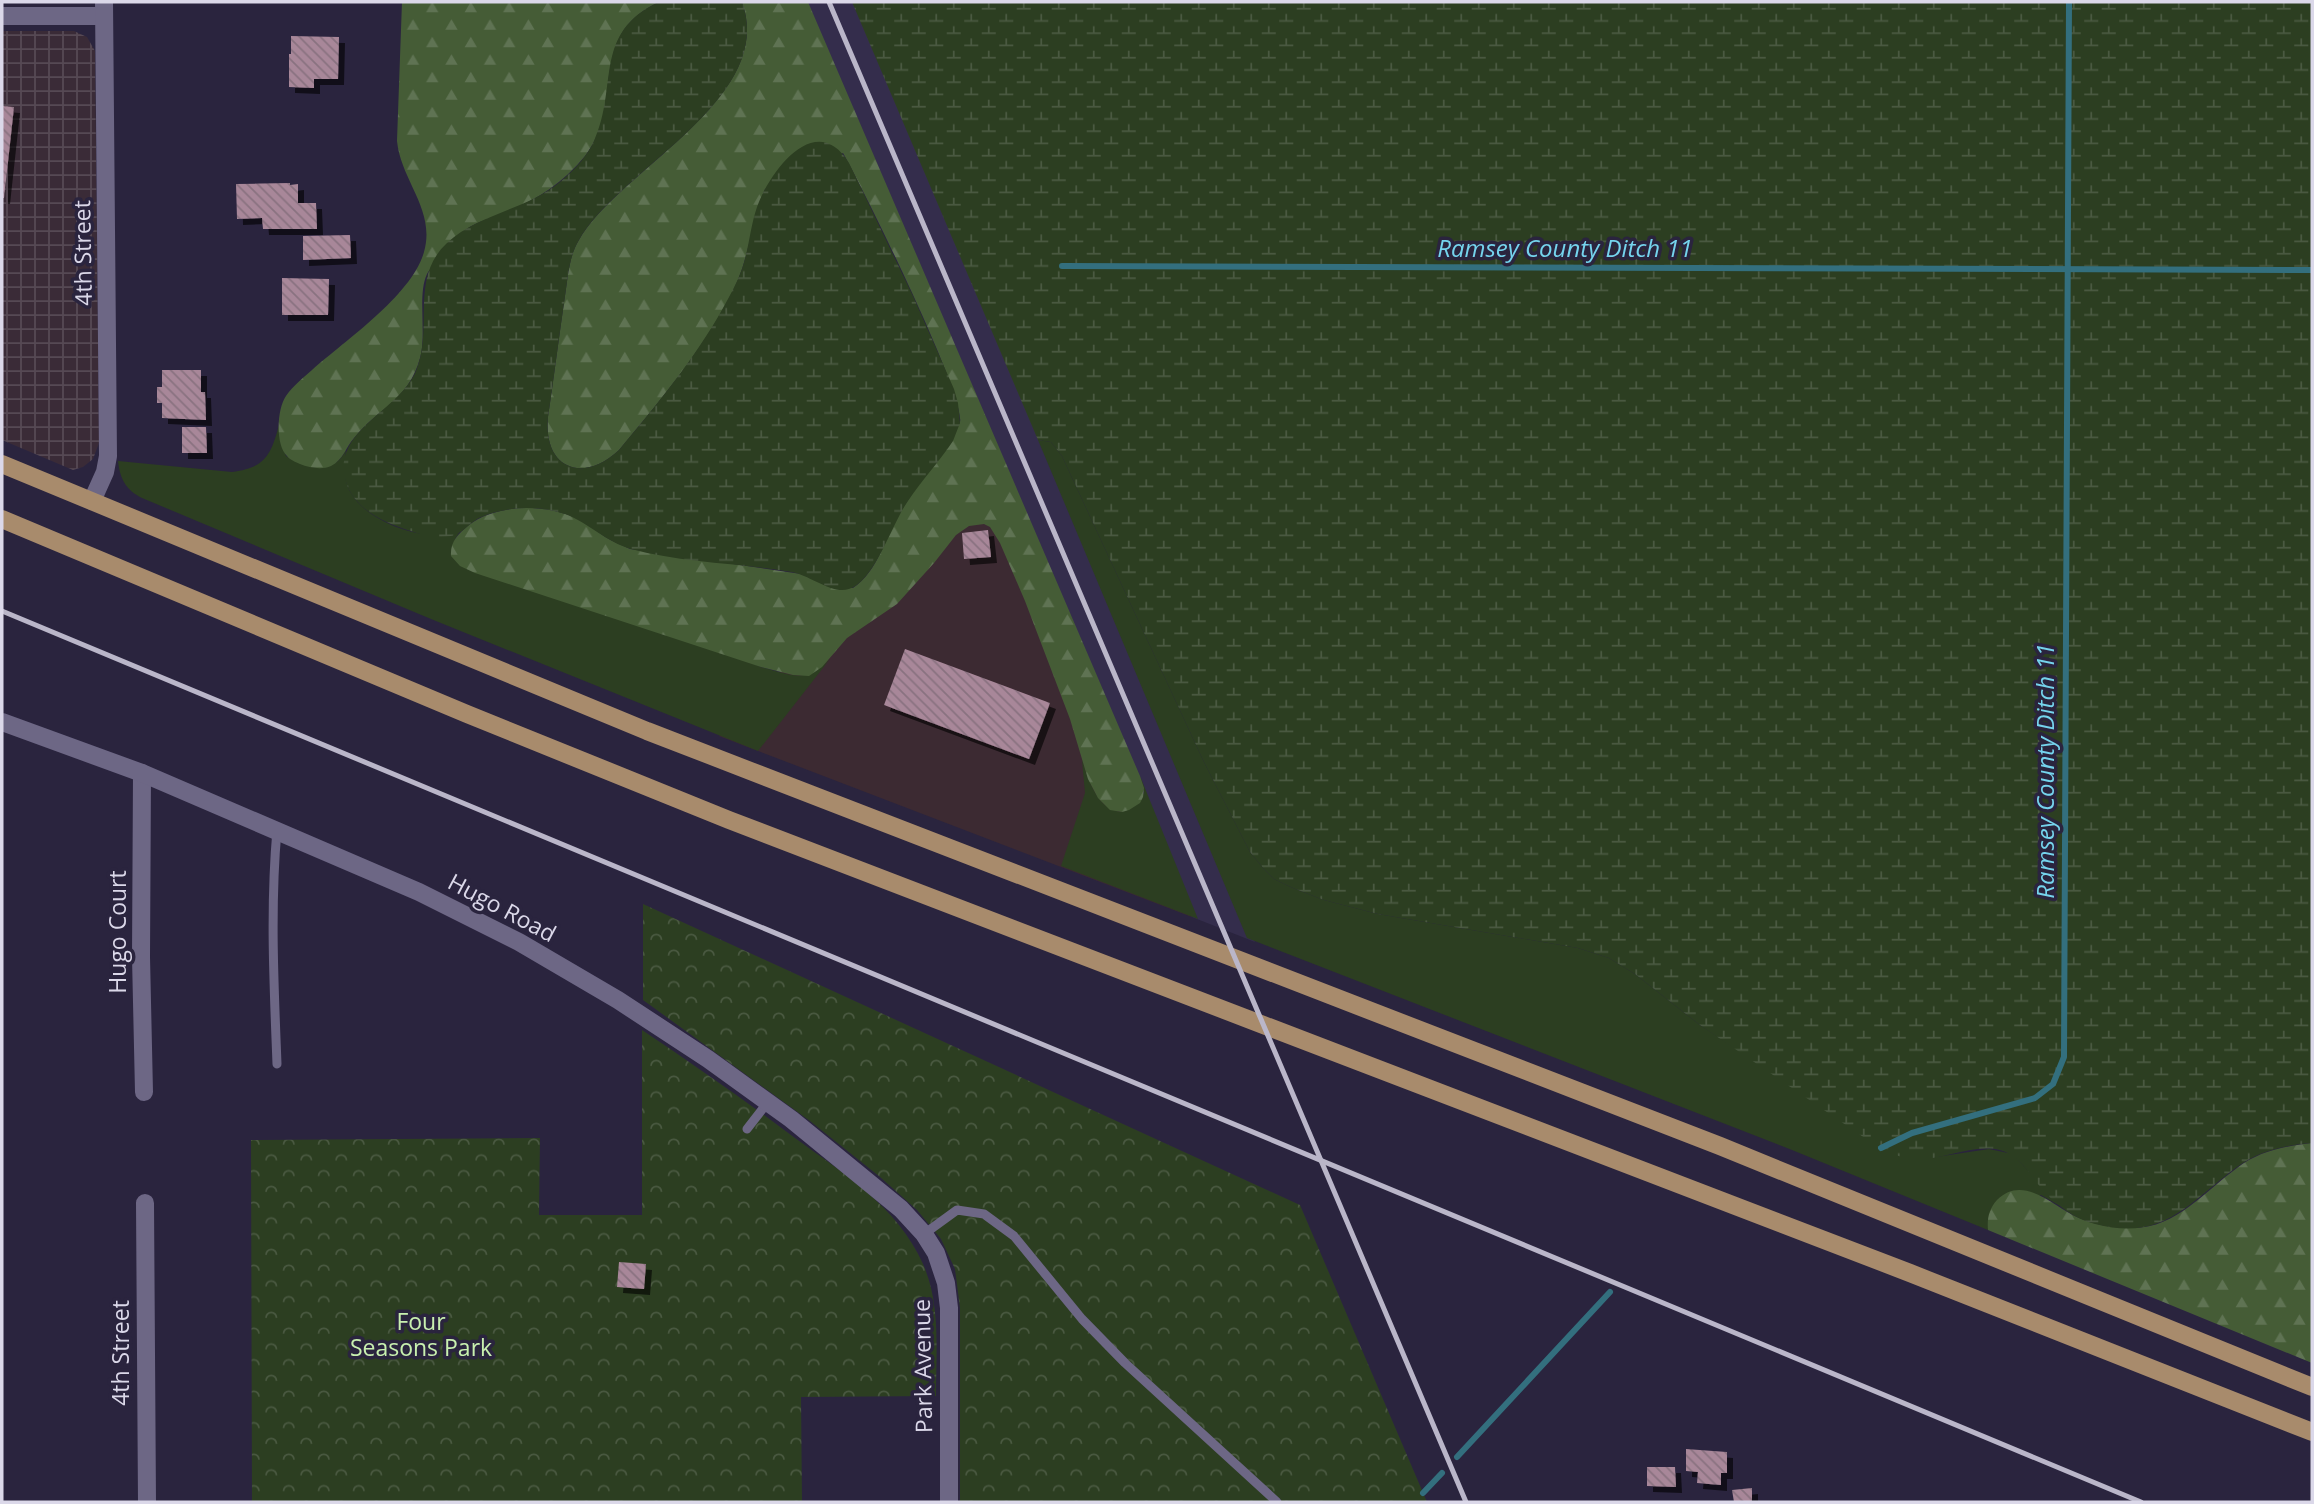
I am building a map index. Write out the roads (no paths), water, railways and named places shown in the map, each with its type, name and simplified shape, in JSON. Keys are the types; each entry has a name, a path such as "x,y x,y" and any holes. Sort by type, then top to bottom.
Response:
{"main road":[{"path":"2,464 647,731 1746,1156 2312,1387"},
{"path":"2,519 704,810 1910,1273 2312,1432"}],"street":[{"path":"2,16 104,9"},
{"name":"4th Street","path":"92,501 105,472 108,456 104,9"},
{"name":"Hugo Road","path":"2,722 142,773 277,830 419,892 519,942 618,1000 768,1102 901,1209 924,1234"},
{"name":"Hugo Court","path":"142,773 141,957 144,1092"},
{"name":"4th Street","path":"145,1203 147,1502"},
{"name":"Park Avenue","path":"924,1234 936,1253 946,1283 949,1308 949,1502"}],"lane":[{"path":"277,830 273,872 277,1064"},
{"path":"747,1129 768,1102"},
{"path":"924,1234 957,1210 984,1214 1014,1236 1082,1319 1125,1363 1278,1502"}],"waterway":[{"name":"Ramsey County Ditch 11","path":"1881,1148 1912,1133 2035,1098 2053,1084 2064,1057 2069,2"},
{"name":"Ramsey County Ditch 11","path":"1062,266 2312,270"},
{"path":"1457,1457 1610,1292"},
{"path":"1423,1493 1442,1473"}],"railway":[{"path":"829,2 1466,1502"},
{"path":"2,611 2141,1502"}],"park label":[{"name":"Four Seasons Park","path":"421,1335"}]}
